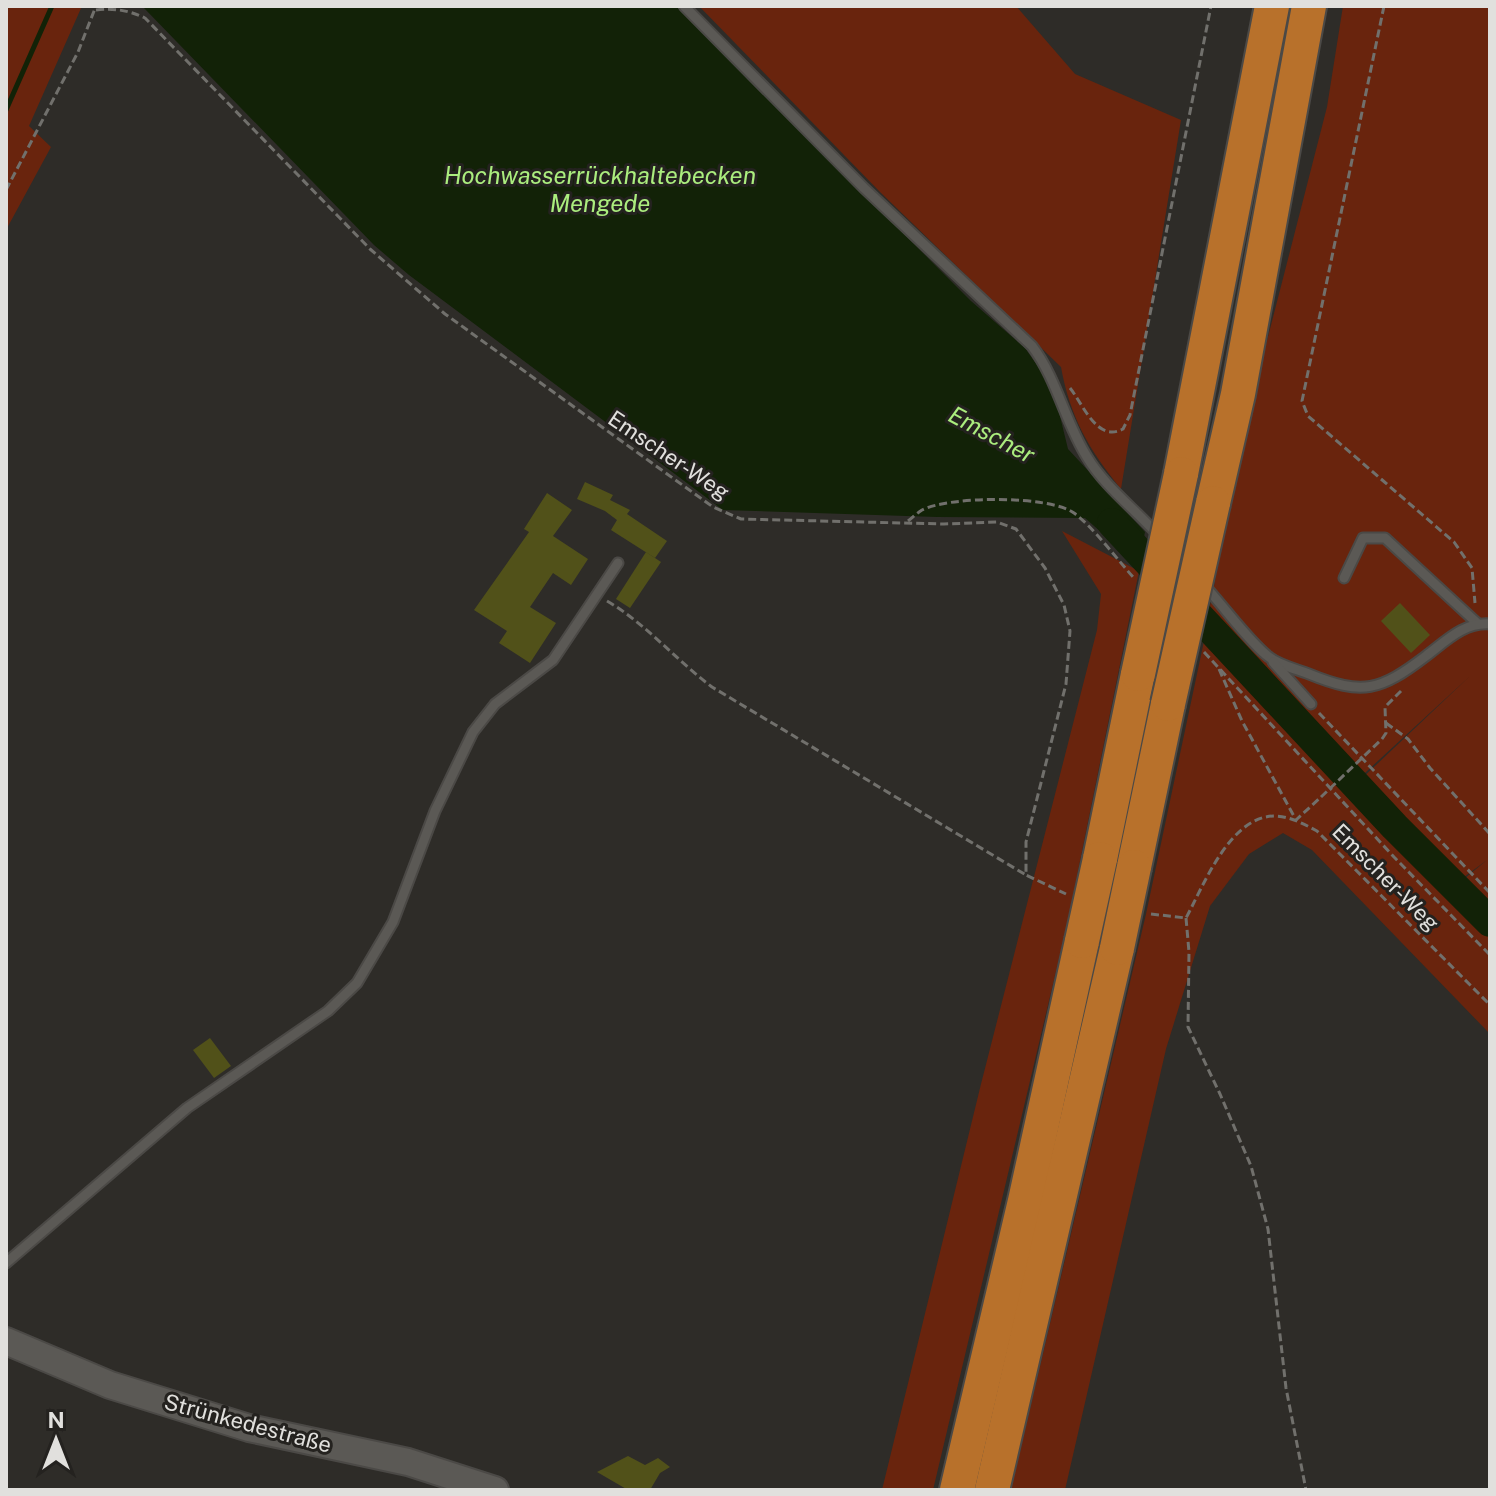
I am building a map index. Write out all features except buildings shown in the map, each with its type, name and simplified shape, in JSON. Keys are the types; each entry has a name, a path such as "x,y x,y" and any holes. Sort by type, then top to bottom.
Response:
{"highway":[{"path":"957,1490 1039,1140 1100,859 1181,474 1272,6"},
{"path":"992,1490 1117,948 1238,394 1309,6"}],"main road":[{"name":"Strünkedestraße","path":"6,1341 110,1385 249,1428 408,1462 481,1487"}],"lane":[{"path":"684,6 864,188 1032,346 1046,364 1085,454 1098,473 1178,556"},
{"path":"1344,578 1363,538 1385,538 1477,623"},
{"path":"6,1263 187,1108 328,1011 357,983 393,922 435,811 473,732 495,704 553,660 618,563"},
{"path":"1187,567 1311,704"},
{"path":"1270,658 1340,687 1356,689 1379,685 1404,673 1459,631 1477,623 1490,624"}],"path":[{"path":"1052,379 1066,383 1095,424 1103,430 1111,433 1123,429 1130,415 1211,6"},
{"path":"1384,6 1302,401 1308,416 1454,542 1472,568 1477,623"},
{"path":"6,190 78,52 96,8"},
{"name":"Emscher-Weg","path":"96,8 130,11 145,18 318,197 402,277 445,314 713,507 741,519 997,522 1016,529 1045,568 1064,605 1070,631 1066,684 1026,842 1026,875"},
{"path":"905,523 924,509 958,503 1021,500 1058,506 1074,513 1135,579"},
{"path":"597,595 630,614 684,666 712,687 1026,875 1072,897"},
{"path":"1197,644 1394,857 1490,955"},
{"path":"1217,666 1242,721 1296,820"},
{"path":"1296,820 1382,739 1386,733 1385,707 1406,687"},
{"path":"1311,704 1490,893"},
{"path":"1386,723 1408,739 1490,834"},
{"path":"1296,820 1275,816 1257,820 1241,831 1223,849 1186,918 1188,1027 1251,1166 1268,1229 1286,1388 1306,1490"},
{"name":"Emscher-Weg","path":"1296,820 1317,831 1490,1005"},
{"path":"1146,914 1186,918"}],"shaded area":[{"path":"6,6 82,6 29,126 51,147 6,230"},
{"path":"699,6 1016,6 1075,74 1181,120 1121,489 1082,432 1061,367 880,192"},
{"path":"1343,6 1490,6 1490,1034 1312,850 1283,833 1249,854 1210,906 1166,1049 1065,1490 1011,1490 1146,914 1207,627 1325,751 1207,621 1250,407 1327,107","holes":["1470,676 1357,783 1456,883 1487,860 1453,888 1354,783"]},
{"path":"1062,531 1139,571 1067,925 933,1490 882,1490 981,1084 1097,630 1101,594"}],"water":[{"name":"Hochwasserrückhaltebecken Mengede","path":"138,6 676,6 971,301 1025,348 1044,375 1057,404 1068,449 1145,532 1138,565 1085,518 723,510 409,275 374,245 144,8"}],"waterway":[{"path":"6,110 52,6"},
{"name":"Emscher","path":"1112,523 1395,827 1490,922"}]}
